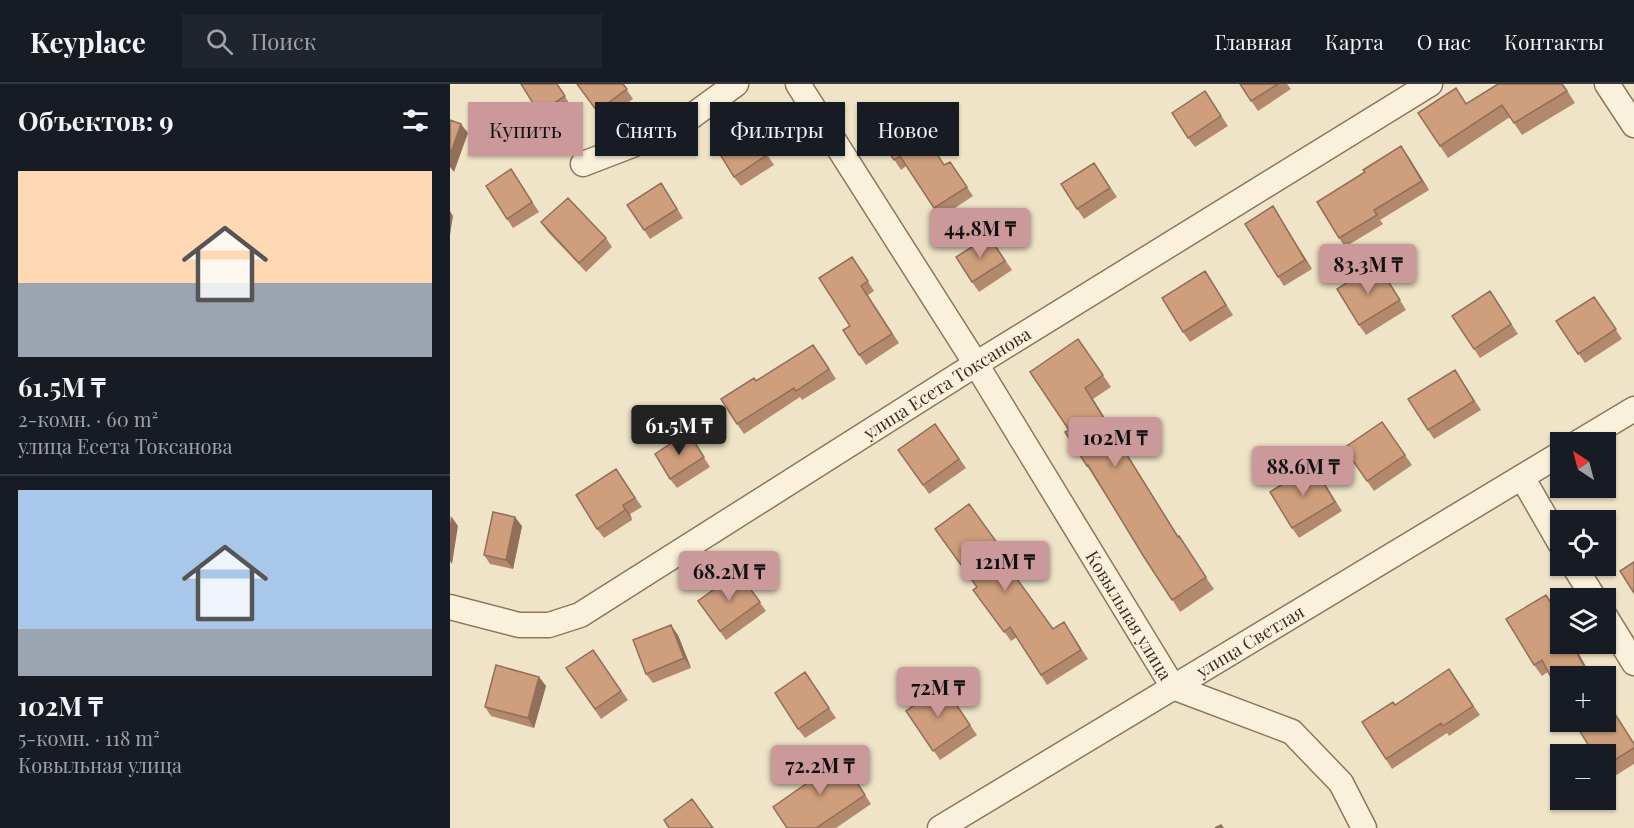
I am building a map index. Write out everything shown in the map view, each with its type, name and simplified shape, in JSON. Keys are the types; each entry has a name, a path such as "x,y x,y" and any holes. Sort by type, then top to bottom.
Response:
{"street":[{"path":"583,164 674,129 736,84"},
{"name":"Ковыльная улица","path":"798,84 975,364 1173,687"},
{"name":"улица Есета Токсанова","path":"450,607 519,625 549,625 580,615 975,364 1430,84"},
{"path":"1607,84 1634,125"},
{"path":"1596,432 1634,409"},
{"name":"улица Светлая","path":"940,828 1550,460"},
{"path":"1522,477 1550,526"},
{"path":"1616,634 1634,663"},
{"path":"1173,687 1292,732 1341,783 1364,828"}],"building":[{"path":"521,84 557,84 565,96 556,102 532,102"},
{"path":"577,84 623,84 627,89 609,102 595,102 595,108"},
{"path":"1240,84 1278,84 1251,101"},
{"path":"1498,84 1562,84 1567,91 1514,123 1502,105 1440,146 1418,113 1456,88 1466,104"},
{"path":"1205,91 1221,116 1188,138 1172,113"},
{"path":"450,120 461,124 450,155"},
{"path":"1401,146 1422,181 1374,210 1377,215 1339,238 1317,202"},
{"path":"721,156 766,156 734,177"},
{"path":"900,156 938,156 944,165 950,162 967,187 934,208"},
{"path":"1094,163 1110,188 1077,209 1061,184"},
{"path":"511,169 532,202 507,219 486,186"},
{"path":"661,183 677,209 644,230 627,205"},
{"path":"568,198 606,238 579,263 541,222"},
{"path":"1273,206 1305,260 1278,277 1245,224"},
{"path":"989,236 1005,261 972,282 956,257"},
{"path":"852,257 868,281 861,286 892,334 859,355 843,330 850,326 819,278"},
{"path":"1377,264 1400,300 1359,325 1337,289"},
{"path":"1205,271 1226,305 1183,332 1162,298"},
{"path":"1490,291 1511,324 1474,349 1452,316"},
{"path":"1594,297 1616,329 1578,354 1556,321"},
{"path":"1078,339 1103,375 1085,388 1178,537 1206,577 1172,600 1065,432 1069,430 1030,372"},
{"path":"813,345 829,369 796,391 794,388 737,424 721,399 754,378 756,381"},
{"path":"1455,370 1474,401 1428,430 1408,399"},
{"path":"1382,422 1405,455 1367,481 1344,448"},
{"path":"935,424 959,459 923,485 898,450"},
{"path":"688,432 704,457 670,479 655,454"},
{"path":"1313,465 1335,502 1292,528 1270,492"},
{"path":"616,469 635,498 623,505 625,510 597,529 576,495"},
{"path":"969,504 998,544 994,547 1053,629 1064,622 1081,650 1041,675 1010,627 1004,632 973,590 977,587 935,529"},
{"path":"493,512 515,517 506,560 484,555"},
{"path":"1634,562 1634,593 1620,571"},
{"path":"738,572 760,602 720,631 698,601"},
{"path":"1546,595 1550,602 1550,654 1577,654 1584,666 1550,666 1550,676 1542,660 1534,665 1506,619"},
{"path":"671,625 684,658 646,674 633,640"},
{"path":"593,650 621,691 595,709 566,668"},
{"path":"496,665 539,677 528,718 485,707"},
{"path":"1449,669 1473,706 1443,726 1441,723 1386,759 1362,722 1393,702 1395,705"},
{"path":"805,672 829,708 798,729 775,693"},
{"path":"943,685 970,725 933,751 906,711"},
{"path":"1616,715 1634,744 1634,748 1616,759 1616,744 1588,744 1580,732 1616,732"},
{"path":"837,752 865,795 816,828 787,828 773,807 810,781 805,773"},
{"path":"692,799 713,828 669,828 664,820"}]}
